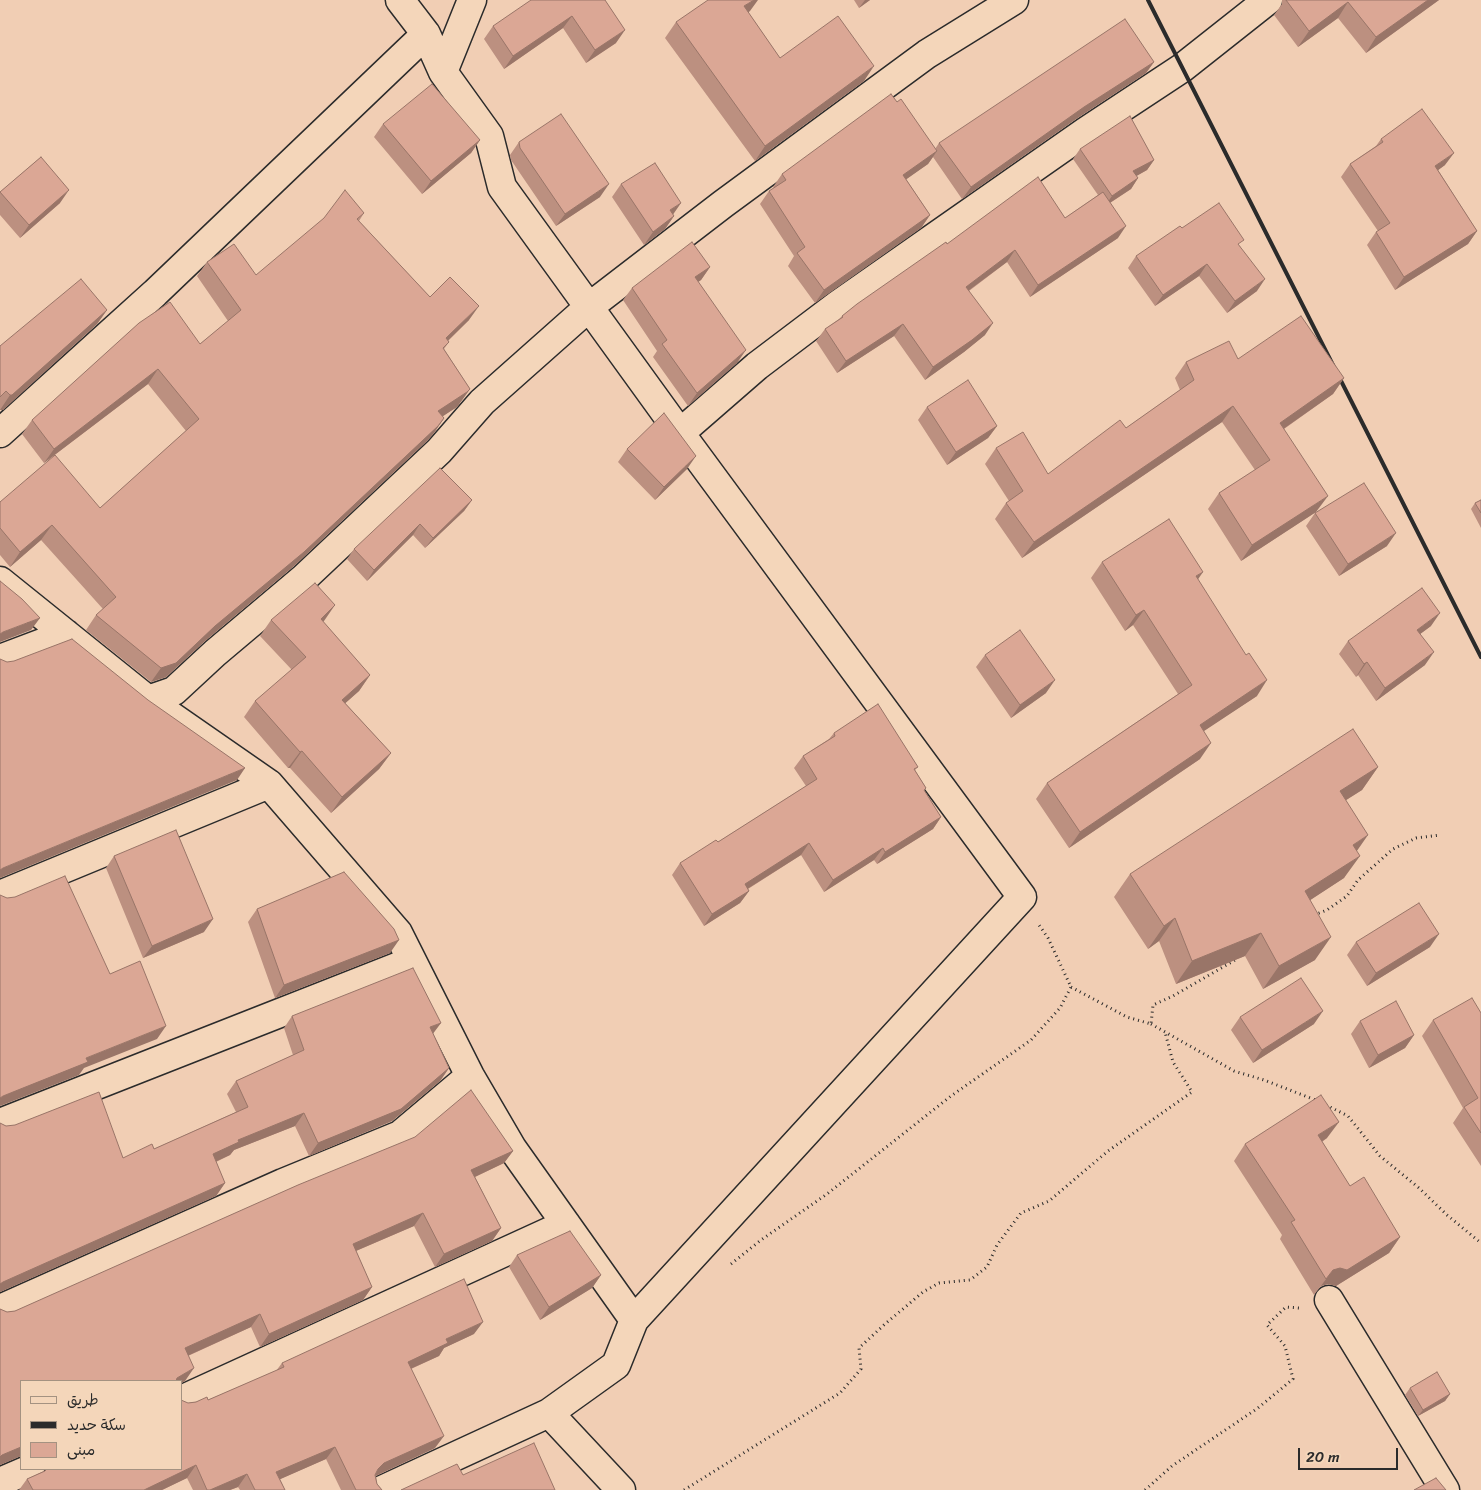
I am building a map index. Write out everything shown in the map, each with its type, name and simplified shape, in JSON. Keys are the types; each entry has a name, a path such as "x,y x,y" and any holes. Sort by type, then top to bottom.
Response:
{"street":[{"path":"382,1490 549,1413 616,1365 634,1320 1022,897 680,433 502,187 489,136 443,72 426,34 400,0"},
{"path":"443,72 472,0"},
{"path":"148,700 174,691 215,653 304,578 439,451 482,402 589,307 723,204 927,54 1014,0"},
{"path":"680,433 757,366 839,304 1085,132 1182,68 1268,0"},
{"path":"0,433 155,293 426,34"},
{"path":"0,581 148,700 268,784 398,932 470,1076 512,1148 634,1320"},
{"path":"0,660 66,634"},
{"path":"0,895 268,784"},
{"path":"0,1123 412,961"},
{"path":"0,1309 283,1183 400,1135 470,1076"},
{"path":"182,1400 566,1224"},
{"path":"1329,1300 1445,1490"},
{"path":"549,1413 620,1490"},
{"path":"4,1490 0,1482 28,1470"}],"path":[{"path":"1312,916 1327,910 1347,896 1358,880 1393,849 1416,838 1440,835"},
{"path":"1022,897 1048,938 1070,986 1127,1017 1151,1024 1234,1071 1308,1096 1348,1116 1380,1156 1481,1243"},
{"path":"1151,1024 1153,1005 1173,996 1240,956"},
{"path":"726,1268 761,1240 827,1194 951,1096 1031,1040 1060,1008 1070,986"},
{"path":"684,1490 840,1392 861,1369 859,1348 922,1292 939,1283 970,1280 987,1267 997,1245 1021,1213 1049,1201 1108,1151 1192,1092 1174,1062 1165,1032"},
{"path":"1145,1490 1172,1466 1258,1408 1293,1379 1285,1346 1267,1324 1286,1307 1308,1309 1329,1300"}],"building":[{"path":"531,0 605,0 625,30 595,50 572,16 513,56 493,26"},
{"path":"708,0 754,0 744,6 780,58 838,16 874,66 765,146 676,22"},
{"path":"1286,0 1428,0 1376,37 1348,2 1309,31"},
{"path":"1125,19 1154,62 1084,107 971,187 939,143"},
{"path":"432,84 480,140 431,181 383,124"},
{"path":"891,94 897,102 901,99 937,151 903,175 930,215 824,290 797,253 805,247 769,191 786,180 782,174"},
{"path":"1422,109 1454,153 1435,166 1477,231 1404,277 1376,232 1390,223 1350,164 1383,142 1381,139"},
{"path":"561,114 609,184 565,214 520,148 519,142"},
{"path":"1130,116 1154,160 1133,171 1138,178 1112,196 1080,149"},
{"path":"41,157 69,190 29,225 0,192"},
{"path":"655,163 681,203 670,210 674,216 653,232 621,184"},
{"path":"1038,177 1065,218 1103,192 1126,226 1038,285 1015,250 966,287 993,323 933,367 903,324 846,361 825,329 843,317 857,304 946,242 947,244"},
{"path":"345,190 364,213 357,219 430,297 450,277 479,306 446,338 449,342 443,348 470,389 438,411 444,418 438,426 304,552 215,626 176,663 161,668 96,615 116,597 52,525 20,552 0,528 0,502 55,455 100,508 199,419 158,369 54,449 32,420 139,323 170,302 200,344 241,310 207,262 234,244 256,275 324,218"},
{"path":"1219,203 1244,240 1238,244 1265,279 1235,301 1207,264 1163,295 1136,256 1180,226 1182,228"},
{"path":"692,242 710,267 695,277 746,350 697,393 662,344 667,340 632,288"},
{"path":"81,279 107,310 12,395 6,391 0,397 0,346"},
{"path":"1301,316 1344,378 1280,423 1328,496 1252,545 1219,493 1270,460 1233,406 1034,542 1006,503 1023,491 996,448 1023,432 1048,474 1120,420 1126,428 1194,380 1186,362 1229,341 1238,359"},
{"path":"968,380 997,426 956,452 927,407"},
{"path":"664,413 696,456 664,487 627,449"},
{"path":"440,468 472,500 433,538 420,524 374,570 354,549"},
{"path":"1364,483 1396,533 1348,564 1315,513"},
{"path":"1481,500 1481,513 1475,503"},
{"path":"1169,519 1203,572 1196,576 1246,655 1249,653 1267,680 1200,725 1211,743 1080,832 1047,783 1192,685 1144,610 1136,615 1102,562"},
{"path":"0,581 22,599 40,618 0,634"},
{"path":"315,583 335,605 321,619 370,675 342,700 391,753 342,797 255,701 306,657 271,620"},
{"path":"1422,588 1440,613 1417,630 1434,652 1385,688 1367,662 1364,664 1348,641"},
{"path":"1020,630 1055,680 1020,705 985,655"},
{"path":"72,639 148,700 245,768 0,870 0,659 7,662 14,661"},
{"path":"878,704 918,767 914,769 926,788 924,790 941,817 885,852 883,848 833,880 809,843 745,884 749,891 712,914 680,863 716,840 718,842 817,779 803,756 835,736 834,733"},
{"path":"1353,729 1378,767 1340,791 1368,835 1353,845 1360,856 1305,891 1331,937 1279,966 1261,933 1192,961 1175,918 1164,926 1130,874"},
{"path":"176,830 213,919 152,946 114,856"},
{"path":"344,872 394,929 399,940 284,985 257,909"},
{"path":"65,876 110,974 140,961 166,1026 86,1058 88,1062 0,1098 0,895 7,898 15,897"},
{"path":"1419,903 1439,934 1376,973 1356,942"},
{"path":"413,968 441,1023 430,1027 449,1068 401,1109 318,1143 304,1113 238,1140 239,1142 213,1154 225,1183 0,1284 0,1123 6,1126 15,1125 99,1092 123,1158 152,1144 154,1149 248,1107 236,1081 304,1050 292,1016"},
{"path":"1301,978 1323,1011 1262,1050 1240,1017"},
{"path":"1472,998 1481,1013 1481,1133 1464,1107 1478,1098 1433,1020"},
{"path":"1396,1001 1414,1035 1378,1055 1360,1021"},
{"path":"471,1090 513,1151 471,1170 501,1228 444,1254 423,1213 353,1244 372,1287 269,1334 260,1314 185,1348 194,1368 176,1380 20,1380 20,1447 0,1457 0,1309 7,1312 15,1311 298,1185 415,1137"},
{"path":"1321,1095 1339,1122 1318,1135 1350,1186 1364,1177 1400,1237 1347,1270 1340,1268 1333,1270 1326,1279 1291,1222 1295,1220 1245,1144"},
{"path":"570,1231 601,1275 549,1307 517,1255"},
{"path":"464,1279 483,1322 446,1339 448,1343 408,1362 444,1436 384,1463 375,1475 377,1484 382,1490 356,1490 335,1447 276,1472 285,1490 255,1490 247,1474 207,1490 196,1465 144,1490 33,1490 27,1479 46,1470 182,1470 182,1400 188,1403 196,1402 207,1397 208,1400 284,1367 282,1363"},
{"path":"1437,1372 1450,1394 1423,1410 1410,1388"},
{"path":"534,1443 555,1490 401,1490 457,1464 463,1475"},
{"path":"1436,1478 1446,1490 1414,1490"}],"railway":[{"path":"1148,0 1481,657"}]}
